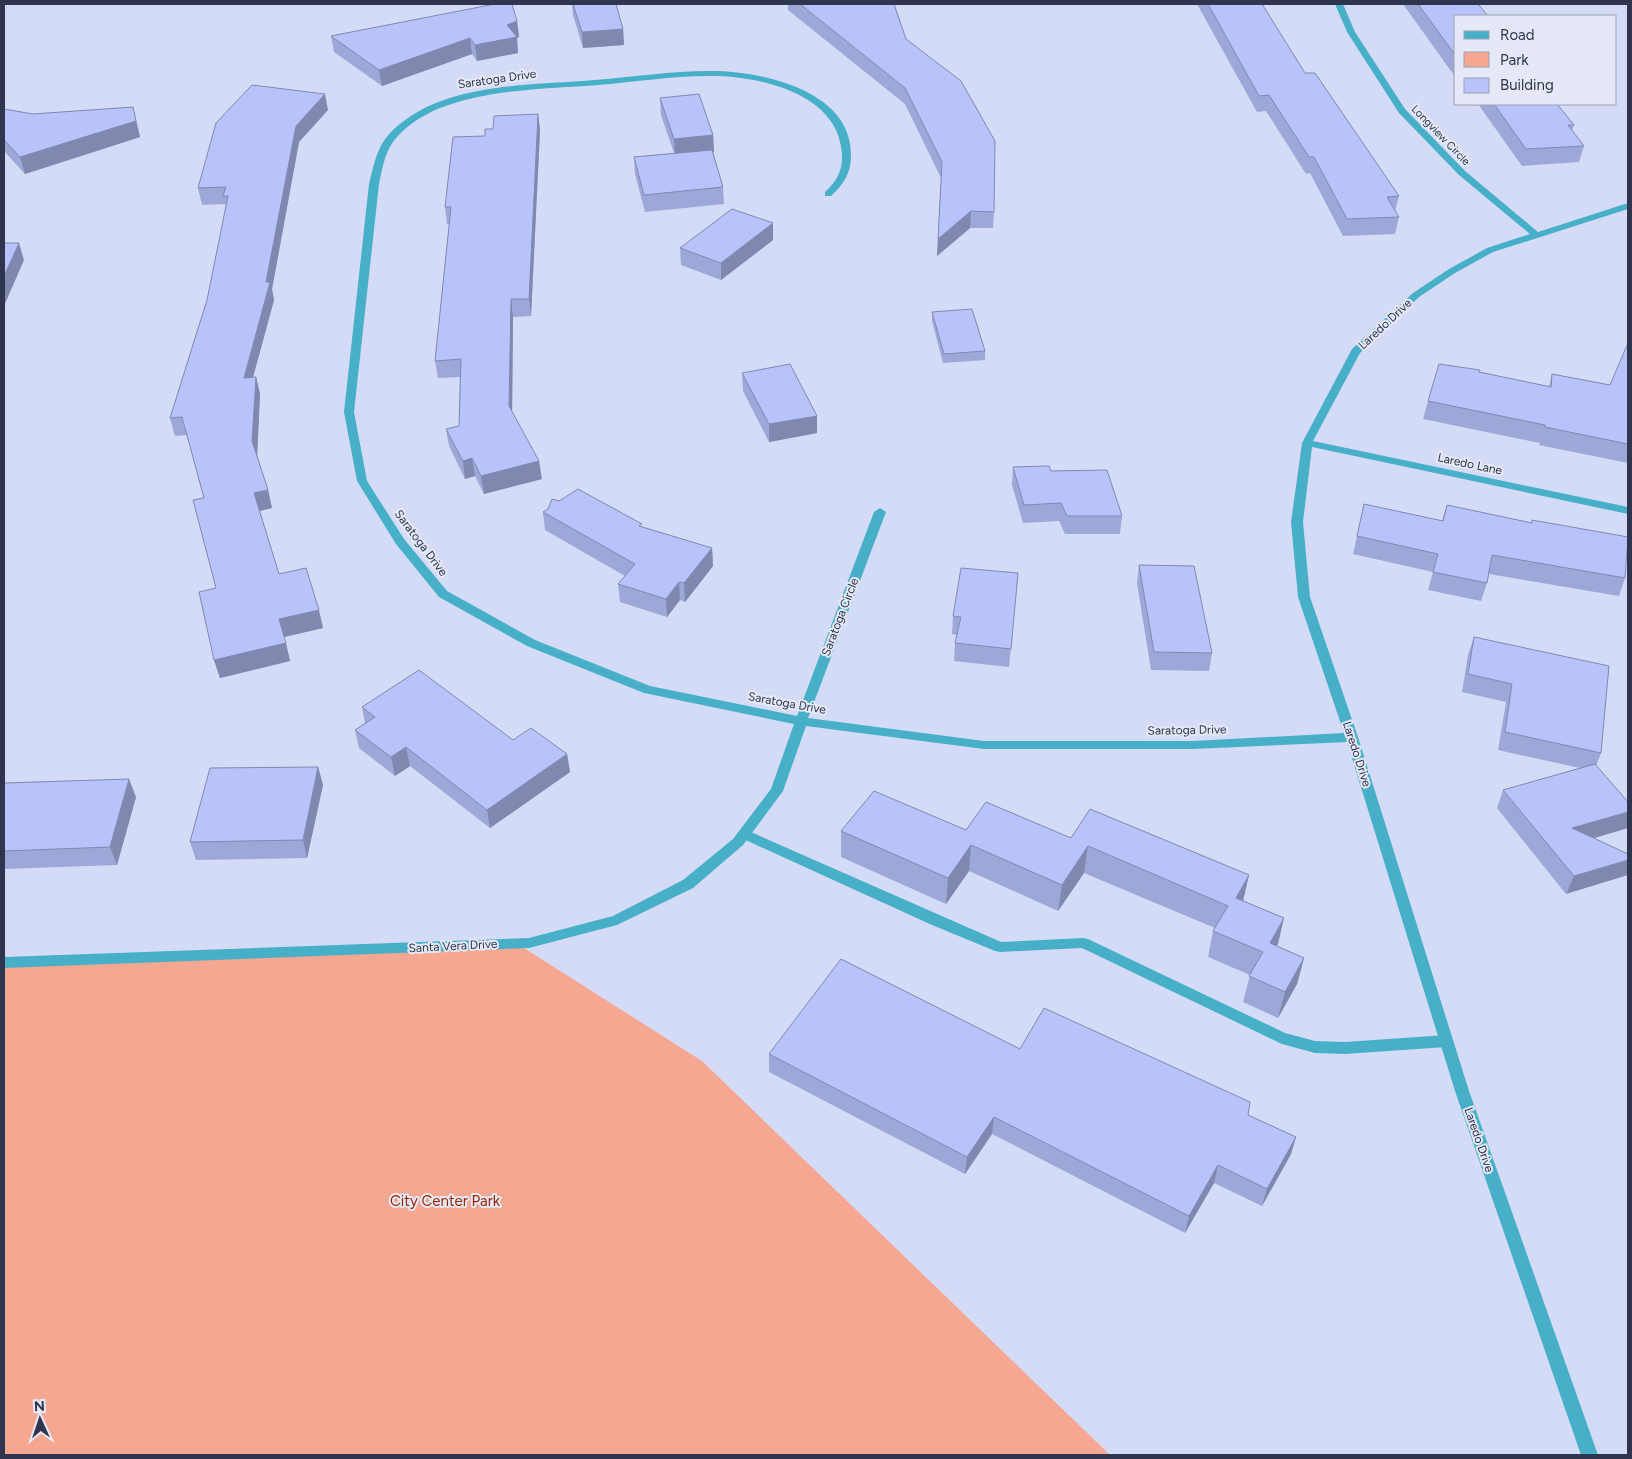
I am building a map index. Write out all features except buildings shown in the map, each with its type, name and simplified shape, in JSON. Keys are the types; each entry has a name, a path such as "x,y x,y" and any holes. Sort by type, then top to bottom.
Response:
{"street":[{"name":"Longview Circle","path":"1339,4 1351,32 1402,110 1462,173 1536,236"},
{"name":"Saratoga Drive","path":"828,194 839,185 846,174 847,152 842,128 827,109 811,98 793,88 762,79 708,73 502,90 456,98 412,118 394,133 384,148 376,175 349,412 362,482 400,541 443,594 531,643 648,690 801,721 984,745 1193,745 1352,737"},
{"name":"Laredo Drive","path":"1590,1455 1462,1091 1352,737 1304,597 1297,522 1307,443 1356,351 1416,295 1452,271 1490,250 1628,206"},
{"name":"Laredo Lane","path":"1307,443 1628,511"},
{"name":"Saratoga Circle","path":"801,721 880,512"},
{"name":"Santa Vera Drive","path":"4,963 346,951 529,942 617,920 688,884 738,842 777,791 801,721"},
{"path":"744,834 937,921 1000,947 1083,943 1282,1038 1314,1047 1345,1048 1446,1041"}],"green space":[{"name":"City Center Park","path":"516,943 702,1061 1110,1455 4,1455 4,962"}]}
